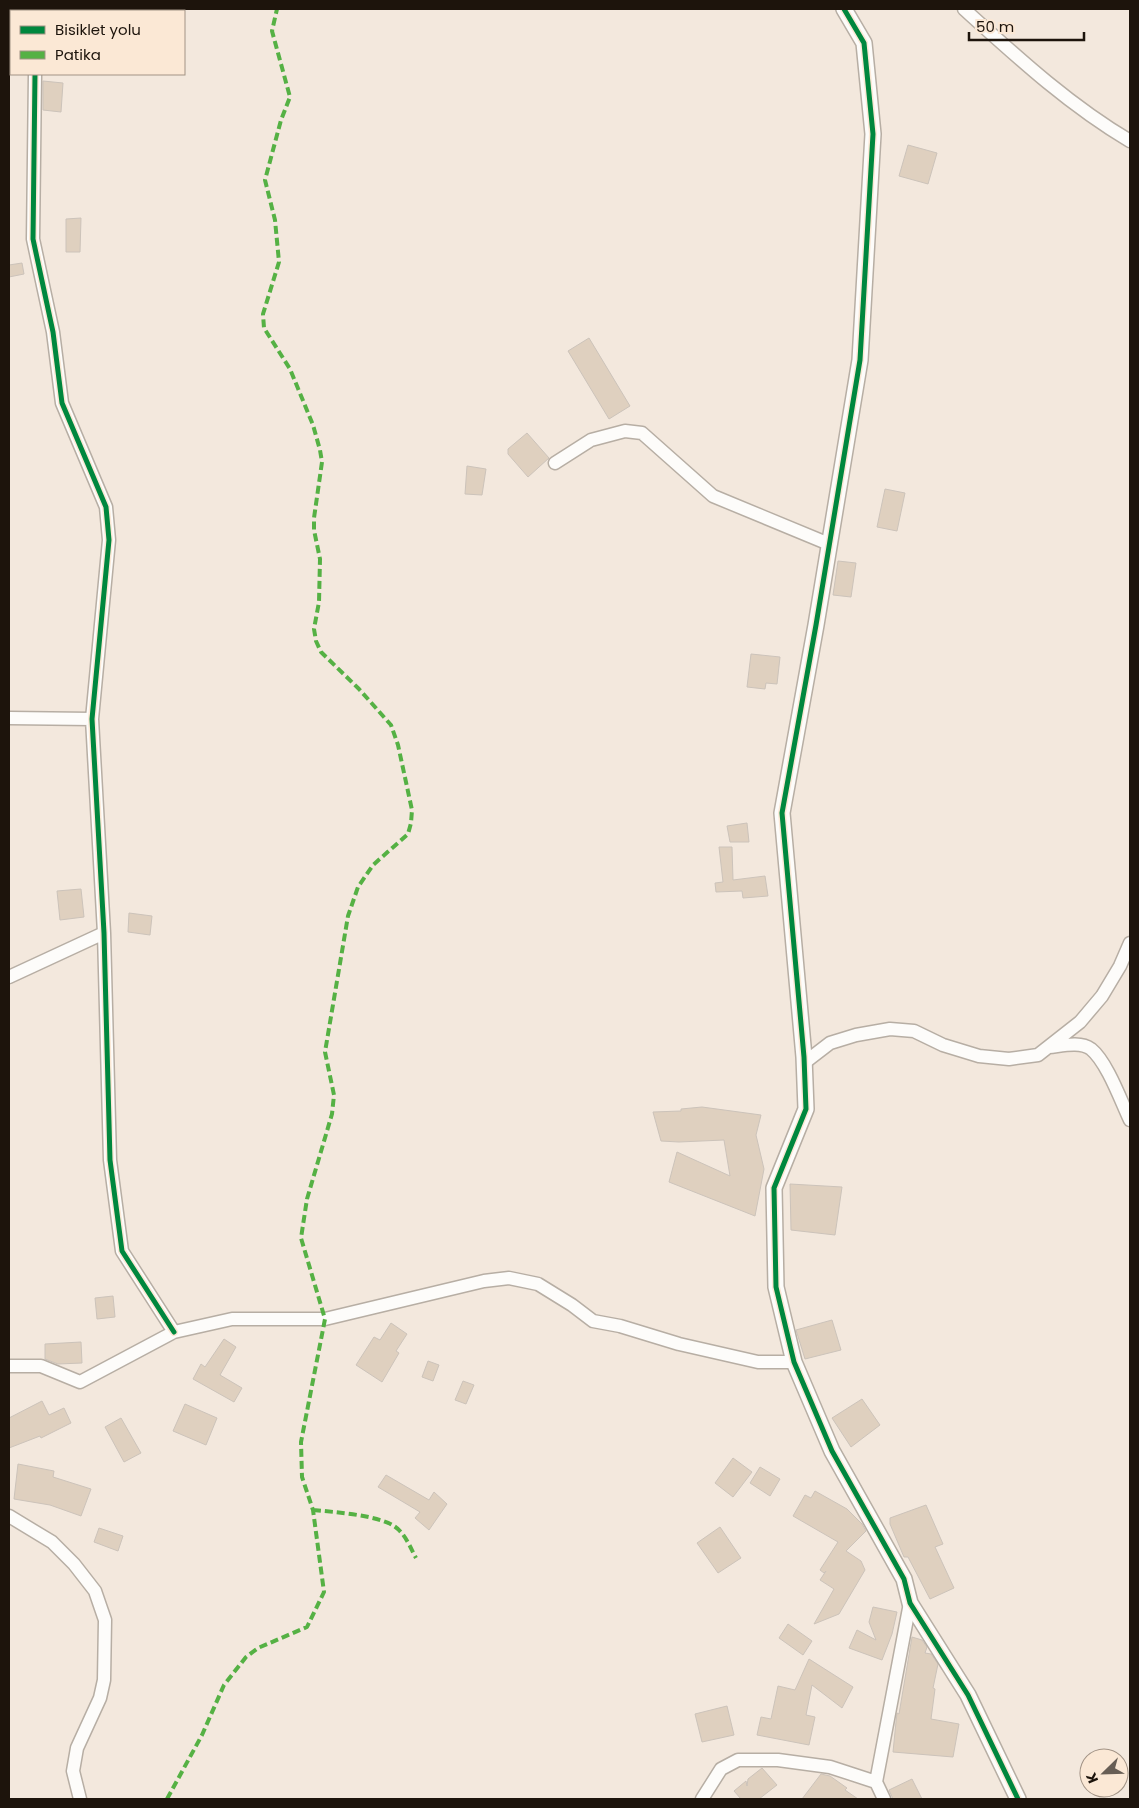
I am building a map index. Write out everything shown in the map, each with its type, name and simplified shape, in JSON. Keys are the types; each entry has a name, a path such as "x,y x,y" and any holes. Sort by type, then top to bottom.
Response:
{"street":[{"path":"844,9 864,43 873,134 860,360 816,625 782,813 804,1063 806,1109 774,1188 776,1287 794,1362 832,1452 904,1579 910,1603 968,1695 1018,1799"},
{"path":"964,9 1053,87 1100,123 1130,141"},
{"path":"35,75 33,239 53,332 62,402 106,508 109,540 92,719 104,933 110,1160 122,1251 174,1332"},
{"path":"555,463 592,440 625,432 642,433 713,496 829,544"},
{"path":"9,718 92,719"},
{"path":"9,977 104,933"},
{"path":"804,1063 830,1043 856,1035 890,1029 914,1031 943,1045 979,1056 1009,1059 1038,1056 1080,1022 1102,996 1120,966 1130,943"},
{"path":"1049,1047 1074,1045 1090,1048 1106,1067 1130,1120"},
{"path":"9,1366 41,1366 80,1382 174,1332 232,1319 324,1319 484,1281 509,1278 538,1284 572,1305 593,1321 620,1326 722,1355 758,1362 794,1362"},
{"path":"9,1516 52,1542 74,1564 95,1591 105,1620 104,1680 100,1698 77,1748 73,1771 80,1799"},
{"path":"884,1799 876,1782 910,1603"},
{"path":"702,1799 721,1769 738,1760 778,1760 830,1766 876,1782"}],"building":[{"path":"43,81 63,83 61,112 43,110"},
{"path":"908,145 937,153 928,184 899,176"},
{"path":"81,218 80,252 66,252 66,219"},
{"path":"22,263 24,274 9,277 9,265"},
{"path":"589,338 630,406 609,419 568,351"},
{"path":"527,433 549,458 528,477 508,454 508,449"},
{"path":"467,466 486,469 482,495 465,494"},
{"path":"885,489 905,493 897,531 877,527"},
{"path":"838,561 856,563 851,597 833,595"},
{"path":"751,654 780,657 777,684 766,683 765,689 747,687"},
{"path":"747,823 749,842 730,842 727,826"},
{"path":"719,847 732,847 733,880 765,876 768,896 743,898 742,891 716,892 715,883 723,882"},
{"path":"81,889 84,917 60,920 57,891"},
{"path":"129,913 152,916 150,935 128,932"},
{"path":"702,1107 761,1115 756,1135 764,1169 755,1216 669,1182 677,1152 730,1176 724,1140 661,1141 653,1112 681,1111 681,1109"},
{"path":"790,1184 842,1187 835,1235 791,1230"},
{"path":"113,1296 115,1317 97,1319 95,1298"},
{"path":"832,1320 841,1350 805,1359 796,1330"},
{"path":"391,1323 407,1334 396,1351 399,1353 382,1382 356,1365 374,1337 380,1340"},
{"path":"224,1339 236,1347 220,1375 242,1388 234,1402 193,1379 201,1364 205,1367"},
{"path":"81,1342 82,1363 58,1364 45,1359 45,1344"},
{"path":"428,1361 439,1365 433,1381 422,1377"},
{"path":"463,1381 474,1385 466,1404 455,1400"},
{"path":"862,1399 880,1425 851,1447 832,1418"},
{"path":"42,1401 49,1415 64,1408 71,1423 41,1438 40,1436 9,1448 9,1418"},
{"path":"185,1404 217,1418 206,1445 173,1431"},
{"path":"121,1418 141,1453 124,1462 105,1427"},
{"path":"733,1458 752,1472 733,1497 715,1483"},
{"path":"18,1464 54,1471 53,1477 91,1489 81,1516 50,1505 14,1499"},
{"path":"760,1467 780,1479 770,1496 750,1483"},
{"path":"386,1475 429,1500 434,1492 447,1504 429,1530 415,1518 420,1512 378,1487"},
{"path":"815,1491 847,1509 862,1524 866,1531 846,1551 861,1561 865,1570 839,1614 814,1624 834,1589 820,1580 826,1571 824,1573 820,1570 838,1542 793,1516 805,1495 811,1498"},
{"path":"926,1505 943,1544 935,1547 954,1588 930,1599 908,1557 904,1557 890,1524 890,1518"},
{"path":"720,1527 741,1558 718,1573 697,1543"},
{"path":"99,1528 123,1536 118,1551 94,1542"},
{"path":"873,1607 897,1612 892,1634 882,1660 849,1648 857,1630 876,1640 869,1622"},
{"path":"788,1624 812,1641 803,1655 779,1638"},
{"path":"912,1637 922,1640 927,1647 925,1653 931,1654 938,1664 933,1688 935,1689 931,1719 959,1724 953,1757 893,1752 897,1713 899,1714"},
{"path":"809,1659 853,1687 842,1708 812,1685 806,1715 815,1717 809,1745 757,1735 761,1717 771,1719 778,1686 795,1690"},
{"path":"727,1706 734,1735 702,1742 695,1714"},
{"path":"762,1768 777,1785 759,1799 741,1799 734,1791 746,1781 747,1786 748,1779"},
{"path":"821,1774 830,1776 847,1788 845,1790 858,1799 802,1799"},
{"path":"912,1779 922,1799 893,1799 889,1790"}],"marked path":[{"path":"167,1799 202,1735 224,1685 246,1657 258,1648 307,1627 324,1592 313,1510 302,1477 301,1442 325,1319 301,1238 307,1199 332,1114 334,1095 325,1052 348,916 358,887 373,865 408,834 412,810 398,745 391,725 359,689 321,652 316,641 314,629 319,602 320,559 314,530 314,518 322,462 313,425 290,369 264,328 263,314 279,262 275,220 265,180 281,120 290,97 272,31 277,9"},
{"path":"313,1510 355,1515 386,1522 401,1532 416,1558"}],"cycle path":[{"path":"844,9 864,43 873,134 860,360 816,625 782,813 804,1057 806,1109 774,1188 776,1287 794,1362 832,1451 904,1579 910,1603 968,1695 1018,1799"},
{"path":"35,75 33,239 53,332 62,403 106,507 109,540 92,719 104,933 110,1160 122,1251 174,1332"}]}
